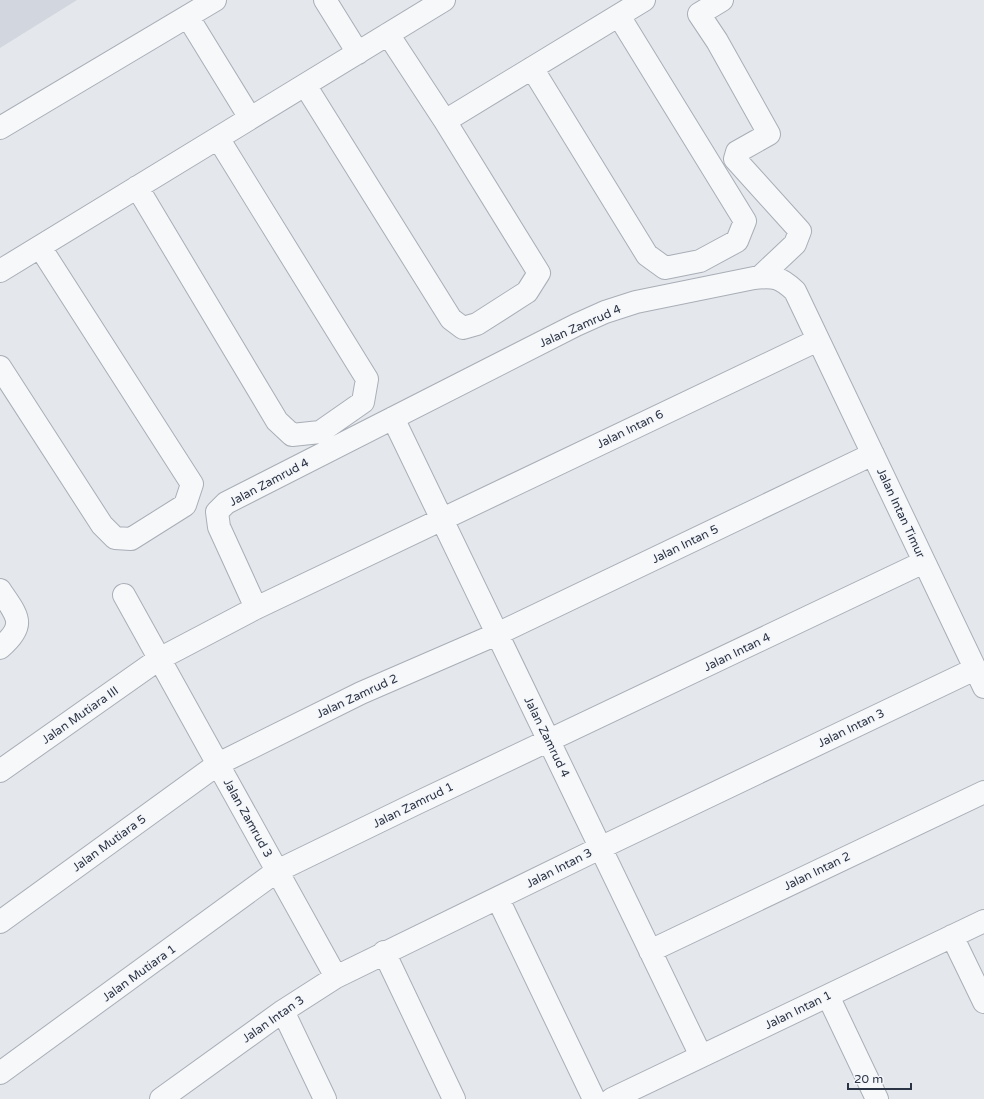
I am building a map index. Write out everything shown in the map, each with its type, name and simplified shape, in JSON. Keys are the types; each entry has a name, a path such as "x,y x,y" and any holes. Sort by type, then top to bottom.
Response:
{"street":[{"path":"0,128 215,0"},
{"path":"325,0 358,53"},
{"path":"0,271 444,0"},
{"path":"445,121 644,0"},
{"path":"722,0 699,14 717,41 769,134 737,152 735,159 800,231 795,244 760,277"},
{"path":"532,68 647,255 665,268 700,261 737,241 744,221 618,16"},
{"path":"188,17 250,118"},
{"path":"305,85 451,319 463,328 477,324 527,292 539,273 445,121 388,34"},
{"path":"137,187 277,421 292,435 320,432 363,402 367,379 218,138"},
{"path":"0,367 102,525 115,538 131,539 185,505 192,484 40,247"},
{"name":"Jalan Zamrud 4","path":"256,608 219,527 217,512 226,503 605,312 636,302 760,277 782,280 795,291 818,340"},
{"name":"Jalan Intan Timur","path":"818,340 980,678"},
{"name":"Jalan Intan 6","path":"442,519 818,340"},
{"name":"Jalan Zamrud 4","path":"393,418 701,1056"},
{"name":"Jalan Intan 5","path":"497,634 873,454"},
{"path":"159,659 256,608 442,519"},
{"name":"Jalan Intan 4","path":"549,741 924,562"},
{"path":"0,590 17,616 17,628 10,639 0,648"},
{"name":"Jalan Zamrud 3","path":"124,596 336,977"},
{"name":"Jalan Zamrud 2","path":"218,764 361,693 497,634"},
{"name":"Jalan Mutiara III","path":"0,772 159,659"},
{"name":"Jalan Intan 3","path":"161,1099 190,1090 283,1011 336,977 384,952 498,899 600,848 980,678"},
{"name":"Jalan Zamrud 1","path":"278,871 549,741"},
{"name":"Jalan Mutiara 5","path":"0,922 218,764"},
{"name":"Jalan Intan 2","path":"650,951 984,792"},
{"name":"Jalan Mutiara 1","path":"0,1073 278,871"},
{"path":"498,899 594,1099"},
{"name":"Jalan Intan 1","path":"612,1099 984,921"},
{"path":"952,936 984,1002"},
{"path":"384,952 454,1099"},
{"path":"828,996 877,1099"},
{"path":"283,1011 325,1099"}],"shaded area":[{"path":"0,0 77,0 0,48"}]}
